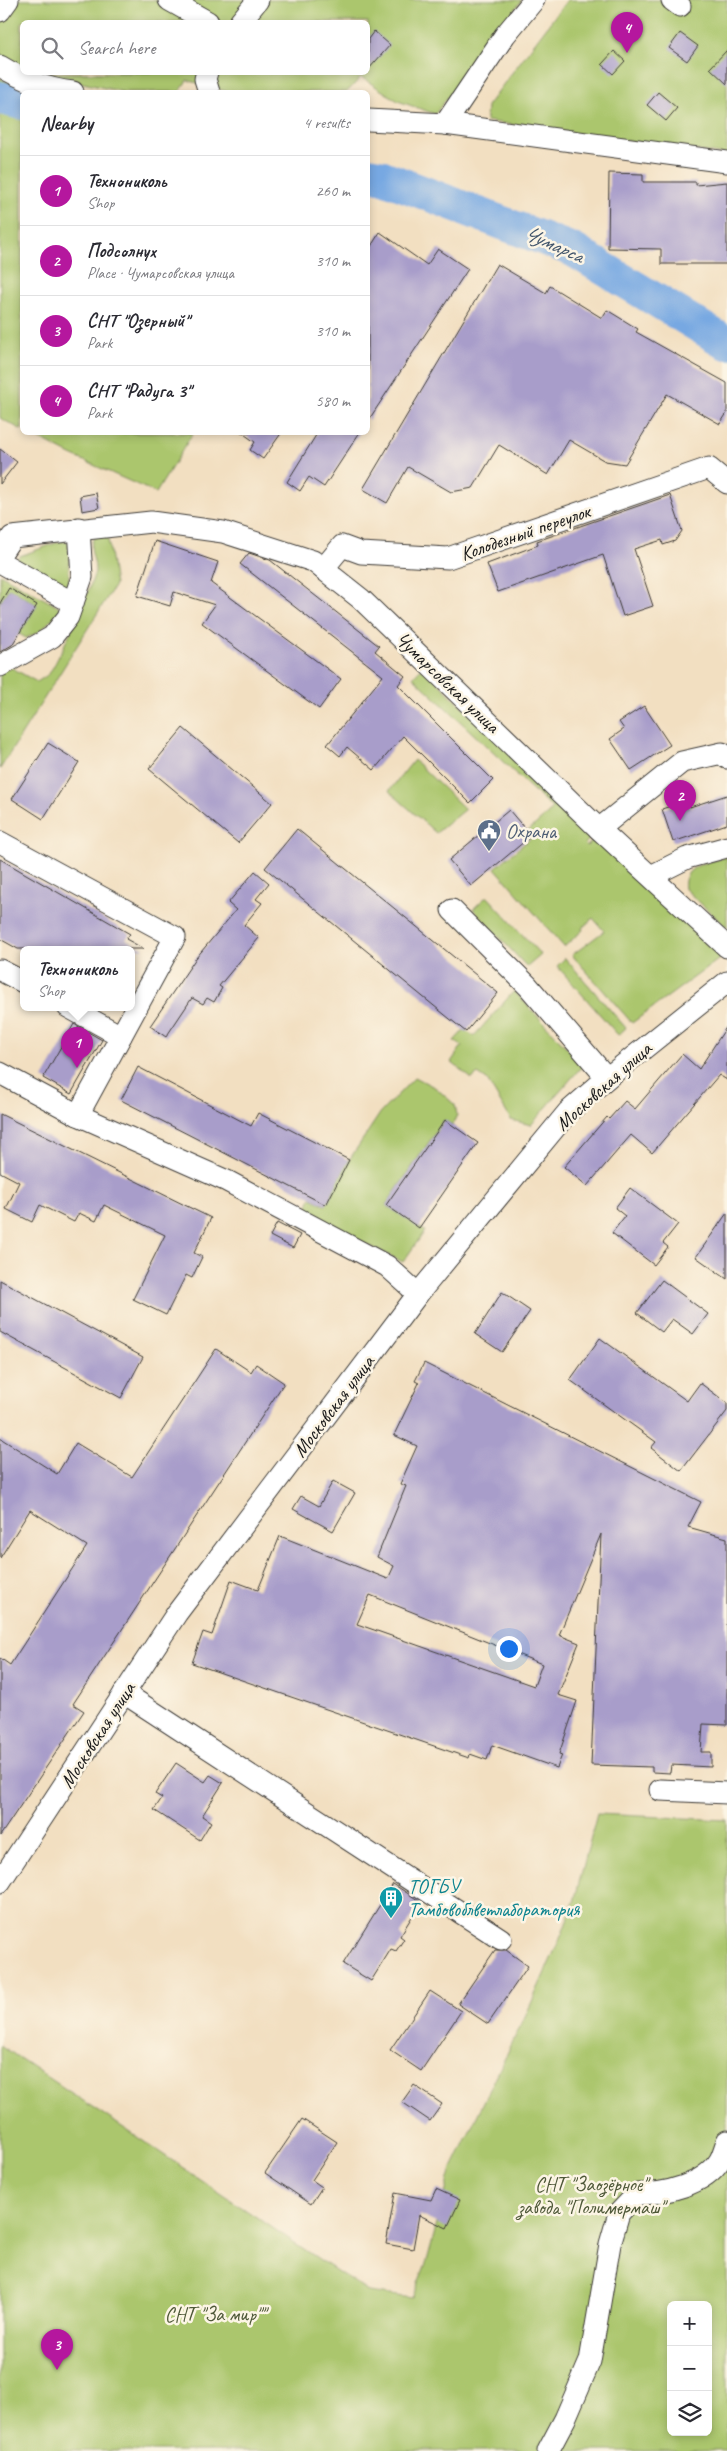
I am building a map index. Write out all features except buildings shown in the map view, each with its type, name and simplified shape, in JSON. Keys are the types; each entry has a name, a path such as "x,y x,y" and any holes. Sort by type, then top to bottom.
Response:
{"street":[{"path":"0,12 8,0"},
{"path":"169,0 204,20"},
{"path":"242,20 258,0"},
{"path":"445,124 505,35 534,0"},
{"path":"0,66 17,76 48,88 60,90"},
{"path":"206,75 205,79 208,90"},
{"path":"370,120 445,124 727,162"},
{"name":"Колодезный переулок","path":"323,569 342,546 361,553 448,558 708,468 727,483"},
{"name":"Чумарсовская улица","path":"6,534 151,522 223,532 313,561 361,599 599,829 727,947"},
{"path":"0,666 52,638 68,617 82,578 79,528"},
{"path":"0,555 6,534"},
{"path":"0,562 73,603"},
{"path":"599,829 682,762 722,753 727,758"},
{"path":"0,842 175,937 135,1010"},
{"path":"651,876 687,858 727,846"},
{"path":"452,910 528,986 607,1078"},
{"path":"0,970 20,980"},
{"name":"Московская улица","path":"0,1882 177,1613 418,1294 568,1112 607,1078 727,982"},
{"path":"75,1011 121,1036"},
{"path":"78,1115 135,1011"},
{"path":"0,1073 78,1115 227,1181 387,1266 418,1294"},
{"path":"124,1693 501,1939"},
{"path":"660,1790 727,1793"},
{"path":"548,2451 565,2419 590,2362 610,2244 620,2213 637,2194 659,2194 698,2180 720,2161 727,2142"}],"green space":[{"path":"0,0 522,0 435,114 398,101 361,77 349,90 221,90 187,80 181,90 114,90 47,75 370,75 370,20 20,20 20,67 0,56"},
{"path":"567,0 727,0 727,155 486,121 487,106"},
{"path":"0,78 27,90 20,90 20,429 0,418"},
{"path":"32,435 192,435 156,493 71,455"},
{"path":"98,532 107,532 115,585 0,769 0,672 12,668 37,682 49,673 66,641 93,578 95,565 91,547"},
{"path":"61,541 69,543 69,585 64,590 15,561 20,556"},
{"path":"0,574 62,609 39,632 26,638 19,634 37,605 9,588 0,603"},
{"path":"422,667 593,835 585,844 587,846 596,838 722,957 632,1023 572,955 604,931 593,918 564,947 495,868 532,837 528,831 553,809 413,677"},
{"path":"414,760 465,809 436,833 389,791"},
{"path":"727,857 727,928 685,889 685,881 687,875 698,866"},
{"path":"487,896 541,955 527,967 473,909"},
{"path":"565,958 626,1028 618,1035 557,966"},
{"path":"514,991 583,1065 531,1125 511,1120 487,1080 478,1074 472,1079 451,1062 462,1046 454,1041 464,1030 474,1036"},
{"path":"415,1077 436,1088 455,1105 457,1115 452,1125 444,1120 386,1205 425,1231 403,1262 310,1217 305,1212 311,1198 326,1205 349,1160 381,1112"},
{"path":"597,1814 727,1820 727,2451 0,2451 0,2045 368,2292 412,2298 427,2261 452,2168 530,2006 574,1902"}],"waterway":[{"name":"Чумарса","path":"0,98 20,103"},
{"name":"Чумарса","path":"370,174 383,177 573,250 727,343"}],"place":[{"name":"СНТ \"Радуга 3\"","path":"627,53"},
{"name":"Подсолнух","path":"680,821"},
{"name":"Охрана","path":"489,852"},
{"name":"Технониколь","path":"77,1068"},
{"name":"ТОГБУ Тамбовоблветлаборатория","path":"391,1919"},
{"name":"СНТ \"Озерный\"","path":"57,2370"}],"park label":[{"name":"СНТ \"Заозёрное\" завода \"Полимермаш\"","path":"591,2196"},
{"name":"СНТ \"За мир\"\"","path":"215,2314"}]}
